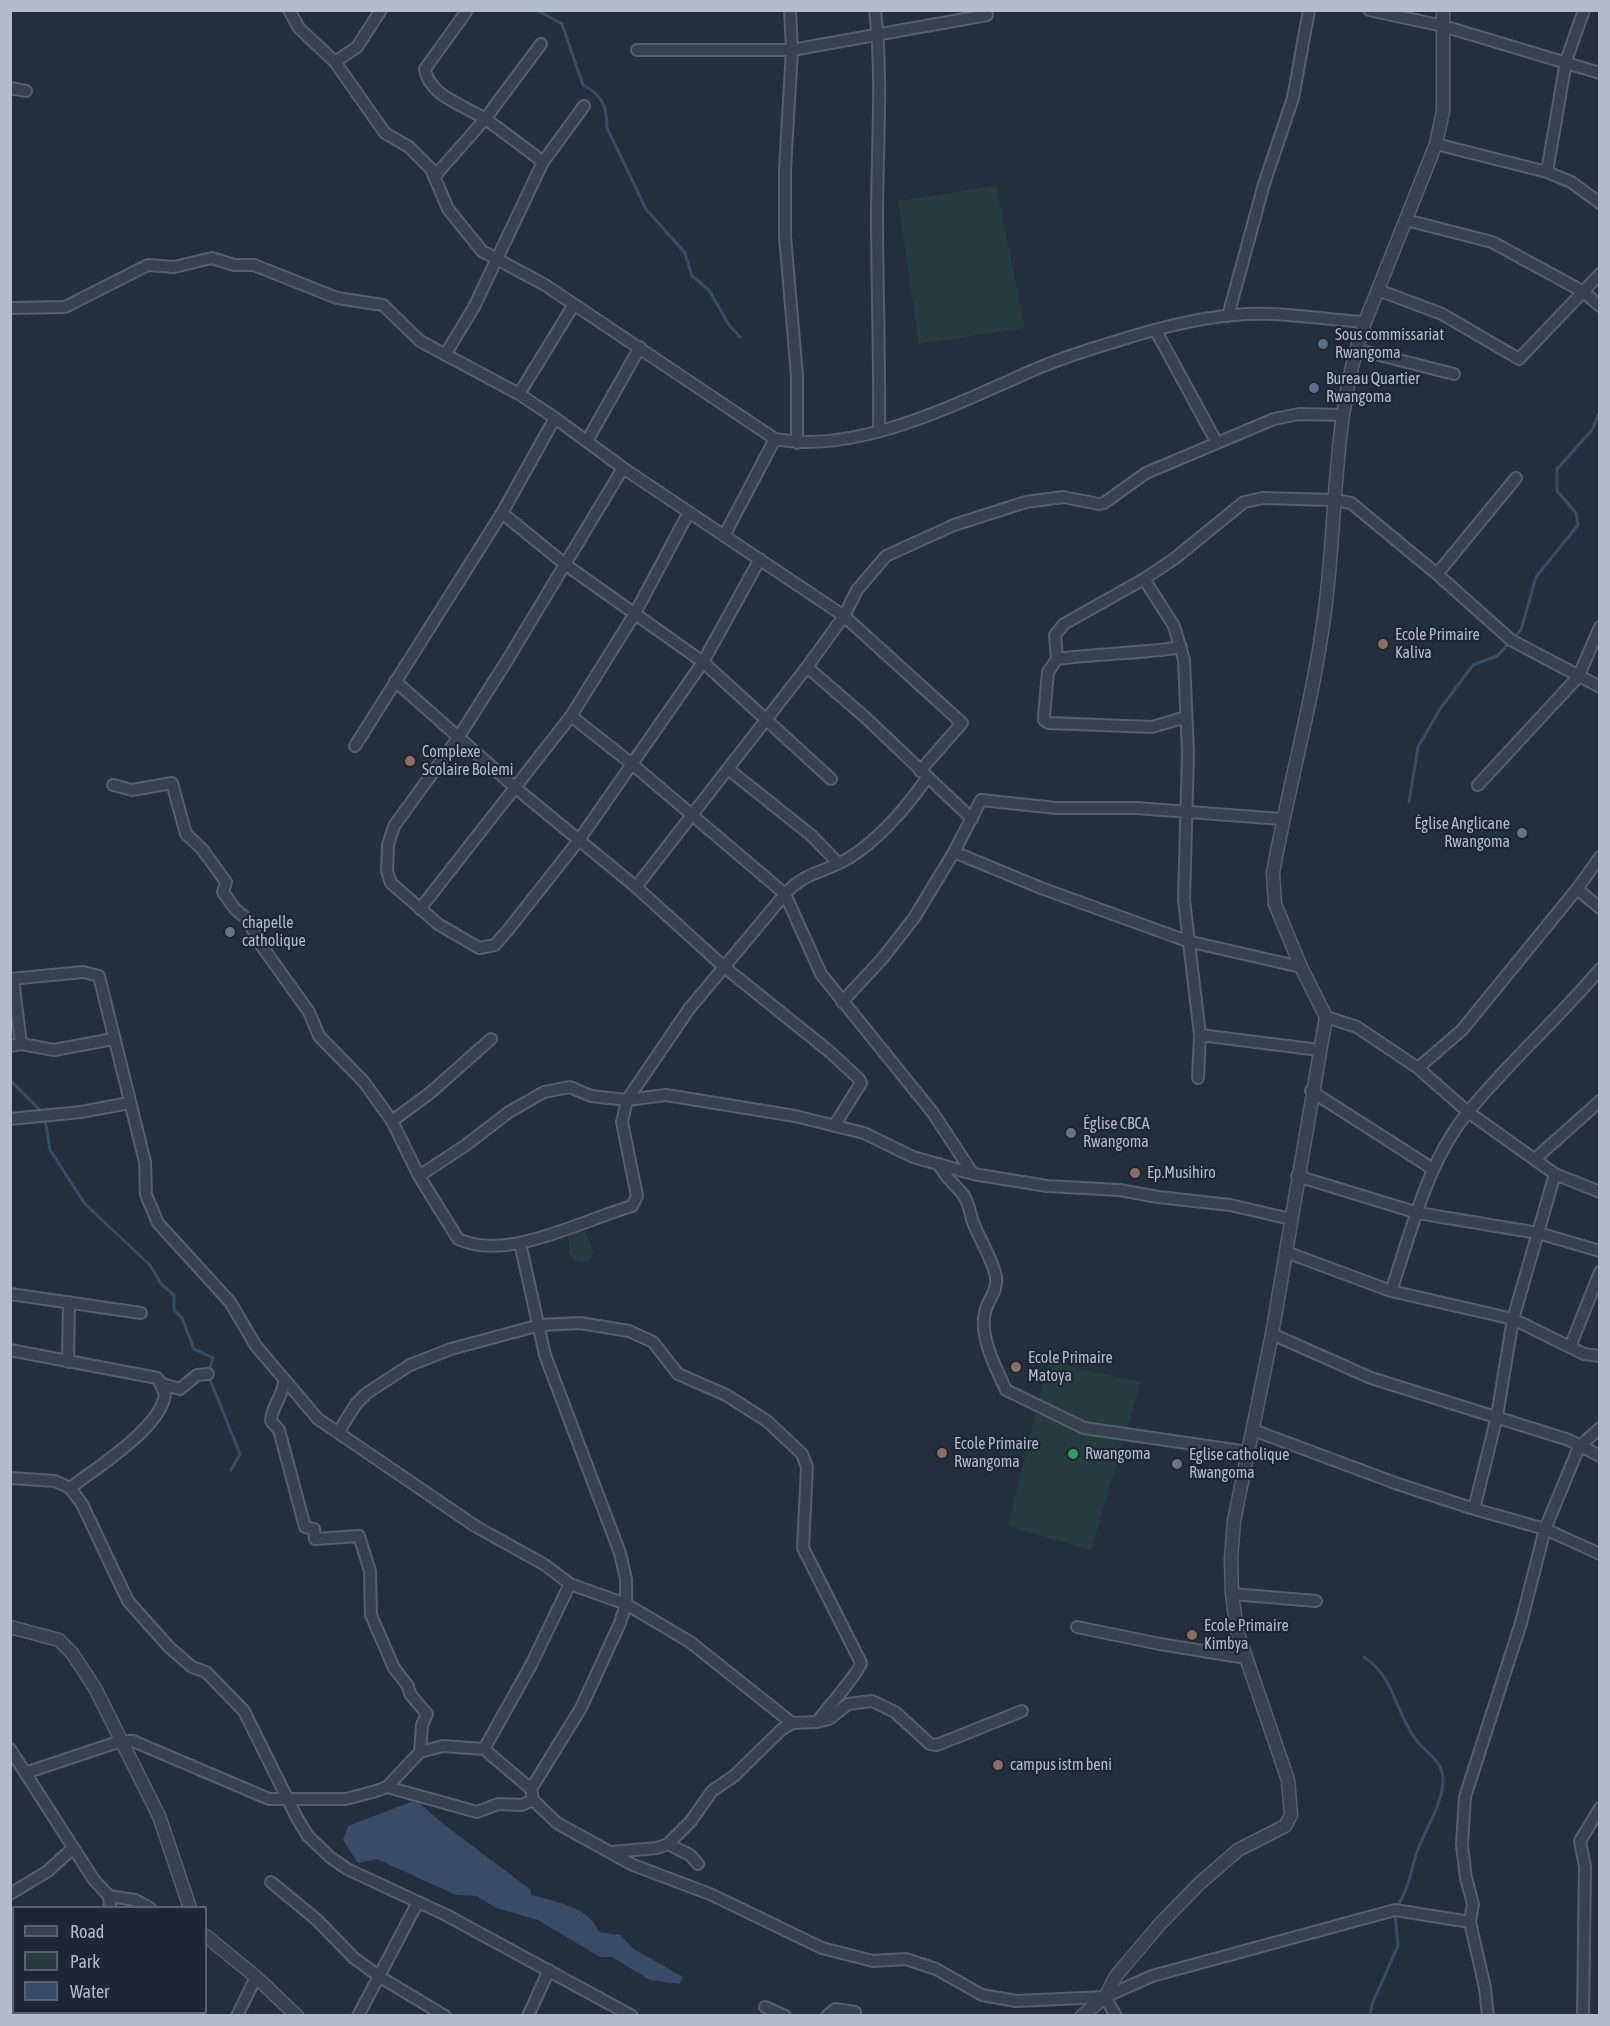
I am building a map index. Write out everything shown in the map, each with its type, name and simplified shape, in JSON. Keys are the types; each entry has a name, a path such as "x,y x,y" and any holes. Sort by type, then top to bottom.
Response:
{"street":[{"path":"289,10 299,28 335,62 379,126 421,158 434,177 456,221 482,251 496,261 545,285 573,306 640,347 775,439 797,443 879,430 941,412 1038,368 1077,354 1156,331 1227,316 1248,314 1365,322"},
{"path":"335,62 357,47 381,10"},
{"path":"790,10 792,50 784,225 797,376 797,443"},
{"path":"875,10 878,32 879,430"},
{"path":"1227,316 1264,184 1293,98 1309,10"},
{"path":"1370,10 1443,26 1566,61 1599,73"},
{"path":"1105,1997 1116,1976 1160,1924 1200,1883 1238,1850 1285,1826 1291,1815 1288,1780 1265,1706 1237,1631 1232,1594 1231,1559 1234,1521 1272,1334 1311,1091 1326,1017 1300,967 1275,903 1273,873 1282,819 1318,650 1328,584 1341,415 1356,348 1365,322 1436,144 1443,111 1443,10"},
{"path":"1546,172 1566,61 1584,10"},
{"path":"466,12 424,69 426,75 443,94 485,119 543,162"},
{"path":"638,50 792,50 878,32 987,15"},
{"path":"434,177 485,119 541,44"},
{"path":"10,88 26,90"},
{"path":"445,355 474,307 543,162 584,106"},
{"path":"1436,144 1546,172 1571,182 1599,203"},
{"path":"1406,220 1492,242 1582,291 1599,306"},
{"path":"10,308 65,307 148,265 174,267 212,258 234,265 254,265 337,298 383,305 420,341 519,394 623,468 844,616 962,723 924,774 908,804 880,834 838,863 801,878 688,1009 627,1100 622,1122 637,1196 632,1206 520,1243 497,1247 466,1243 458,1239 419,1176 392,1121 364,1082 319,1036 309,1012 261,945 247,919 235,909 223,892 226,882 202,849 186,834 172,783 132,790 113,785"},
{"path":"1378,290 1442,314 1519,359 1599,274"},
{"path":"519,394 573,306"},
{"path":"1156,331 1217,443"},
{"path":"587,441 640,347"},
{"path":"1356,348 1454,374"},
{"path":"636,887 807,667 844,616 857,590 886,556 954,525 1026,502 1063,497 1104,503 1146,472 1285,415 1341,415"},
{"path":"355,746 502,513 555,418"},
{"path":"724,536 775,439"},
{"path":"623,468 566,565 458,738 401,815 388,845 387,872 392,884 438,924 479,948 495,945 579,840 703,662 760,560"},
{"path":"1437,574 1516,477"},
{"path":"1186,717 1152,728 1048,723 1044,720 1048,672 1057,659 1055,640 1057,631 1174,559 1244,501 1263,498 1334,500 1351,503 1437,574 1511,640 1599,687"},
{"path":"420,909 517,789 571,716 634,615 689,512"},
{"path":"502,513 566,565 703,662 831,779"},
{"path":"1144,579 1174,626 1184,660 1186,717 1184,866 1187,941 1200,1035 1198,1078"},
{"path":"1478,785 1578,676 1599,627"},
{"path":"1057,659 1086,655 1150,652 1181,647"},
{"path":"807,667 866,718 972,819"},
{"path":"395,681 517,789 636,887 723,966 859,1078 861,1083 834,1126"},
{"path":"571,716 632,764 785,894 821,974 933,1113 973,1174"},
{"path":"728,769 812,836 838,863"},
{"path":"842,1002 882,959 914,918 954,852 981,800 1056,808 1136,808 1282,819"},
{"path":"954,852 1041,888 1187,941 1300,967"},
{"path":"1418,1068 1462,1030 1577,889 1599,857"},
{"path":"1577,889 1599,908"},
{"path":"1391,1291 1433,1169 1468,1112 1567,1009 1599,969"},
{"path":"113,1039 54,1050 16,1045 12,979 83,972 95,973 99,976 145,1162 146,1195 158,1223 230,1302 256,1346 318,1419 339,1431 475,1526 545,1565 570,1584 626,1604 690,1642 792,1723"},
{"path":"1326,1017 1357,1027 1418,1068 1468,1112 1555,1174 1599,1192"},
{"path":"1200,1035 1319,1050"},
{"path":"392,1121 430,1093 491,1039"},
{"path":"419,1176 509,1113 544,1092 570,1087 591,1096 627,1100 666,1095 795,1116 864,1132 913,1157 973,1174 1047,1186 1119,1190 1230,1205 1291,1219"},
{"path":"1311,1091 1433,1169"},
{"path":"1535,1160 1599,1101"},
{"path":"10,1119 81,1112 129,1103"},
{"path":"939,1164 946,1179 965,1197 973,1224 991,1262 996,1280 994,1296 986,1311 985,1331 991,1354 1006,1390 1084,1428 1248,1452"},
{"path":"1474,1509 1497,1416 1513,1319 1555,1174"},
{"path":"1297,1176 1418,1213 1538,1233 1599,1251"},
{"path":"387,1787 477,1812 498,1804 522,1805 532,1795 581,1708 626,1604 626,1579 620,1553 545,1355 520,1243"},
{"path":"1286,1252 1391,1291 1513,1319 1570,1347 1599,1356"},
{"path":"1570,1347 1599,1272"},
{"path":"10,1294 141,1313"},
{"path":"68,1362 69,1302"},
{"path":"339,1431 356,1404 367,1393 411,1365 451,1349 540,1325 580,1323 629,1331 653,1342 678,1374 726,1395 767,1421 802,1454 807,1467 803,1548 861,1663 859,1671 849,1680 818,1722"},
{"path":"1272,1334 1371,1378 1569,1440 1599,1456"},
{"path":"10,1350 157,1378 165,1394 164,1403 158,1414 128,1443 70,1488"},
{"path":"160,1383 180,1389 197,1375 207,1374"},
{"path":"284,1381 284,1391 272,1408 271,1421 279,1430 305,1527 314,1529 315,1539 358,1536 370,1571 371,1615 394,1668 408,1686 410,1694 427,1714 422,1725 420,1752"},
{"path":"1488,2016 1485,1988 1470,1922 1473,1904 1466,1878 1462,1845 1465,1797 1521,1623 1545,1528 1579,1447 1599,1428"},
{"path":"1253,1430 1474,1509 1545,1528 1599,1554"},
{"path":"10,1478 55,1480 70,1488 82,1504 128,1601 169,1647 192,1666 206,1672 244,1711 308,1836 330,1857 347,1869 418,1902 632,2016"},
{"path":"484,1749 531,1665 570,1584"},
{"path":"1232,1594 1316,1601"},
{"path":"10,1627 59,1640 72,1653 95,1688 159,1816 189,1906"},
{"path":"1077,1627 1246,1658"},
{"path":"611,1852 657,1848 668,1844 691,1821 712,1791 734,1776 781,1730 792,1723 818,1722 829,1719 848,1704 872,1701 895,1712 930,1744 937,1745 1022,1711"},
{"path":"25,1773 121,1741 133,1741 268,1798 346,1799 387,1787 420,1752 443,1746 484,1749 532,1795 557,1823 633,1865 680,1881 822,1948 873,1961 906,1959 936,1969 982,1995 1016,2001 1105,1997"},
{"path":"10,1749 94,1880 109,1896 135,1900 146,1906"},
{"path":"1582,2016 1585,1868 1580,1841 1599,1808"},
{"path":"668,1844 690,1855 698,1864"},
{"path":"10,1894 48,1871 73,1848"},
{"path":"271,1882 317,1920 354,1958 380,1977 445,2016"},
{"path":"109,1896 110,1906"},
{"path":"358,2016 418,1902"},
{"path":"1082,2016 1105,1997 1152,1976 1395,1910 1470,1922"},
{"path":"207,1937 256,1977 297,2016"},
{"path":"528,2016 549,1970"},
{"path":"237,2016 256,1977"},
{"path":"1105,1997 1116,2016"},
{"path":"765,2007 785,2016"},
{"path":"827,2016 835,2008 855,2012"}],"green space":[{"path":"996,186 1025,328 919,344 898,201"},
{"path":"585,1231 593,1251 591,1259 583,1263 574,1260 569,1254 568,1236"},
{"name":"Rwangoma","path":"1048,1362 1141,1382 1091,1550 1008,1526"}],"water":[{"path":"416,1800 442,1823 531,1890 531,1895 570,1906 588,1916 599,1932 620,1935 634,1949 683,1977 680,1984 650,1980 612,1957 600,1957 538,1920 496,1908 477,1896 456,1895 377,1859 358,1863 343,1840 348,1826"}],"waterway":[{"path":"537,10 562,24 583,85 595,93 602,102 606,113 607,128 646,209 685,253 692,276 709,290 729,325 740,337"},
{"path":"1409,802 1418,747 1440,709 1473,665 1497,656 1521,630 1536,577 1578,525 1576,513 1557,491 1557,469 1592,430 1600,411"},
{"path":"10,1080 43,1113"},
{"path":"45,1119 50,1150 85,1204 150,1265 161,1284 174,1295 174,1310 182,1318 194,1349 213,1358 209,1370"},
{"path":"209,1377 240,1454 231,1470"},
{"path":"1364,1657 1383,1675 1410,1730 1440,1766 1443,1778 1438,1804 1416,1855 1405,1892 1397,1907"},
{"path":"1370,2016 1372,2004 1398,1946 1395,1912"}],"place":[{"name":"Sous commissariat Rwangoma","path":"1323,344"},
{"name":"Bureau Quartier Rwangoma","path":"1314,388"},
{"name":"Ecole Primaire Kaliva","path":"1383,644"},
{"name":"Complexe Scolaire Bolemi","path":"410,761"},
{"name":"Église Anglicane Rwangoma","path":"1522,833"},
{"name":"chapelle catholique","path":"230,932"},
{"name":"Église CBCA Rwangoma","path":"1071,1133"},
{"name":"Ep.Musihiro","path":"1135,1173"},
{"name":"Ecole Primaire Matoya","path":"1016,1367"},
{"name":"Ecole Primaire Rwangoma","path":"942,1453"},
{"name":"Rwangoma","path":"1073,1454"},
{"name":"Eglise catholique Rwangoma","path":"1177,1464"},
{"name":"Ecole Primaire Kimbya","path":"1192,1635"},
{"name":"campus istm beni","path":"998,1765"}]}
